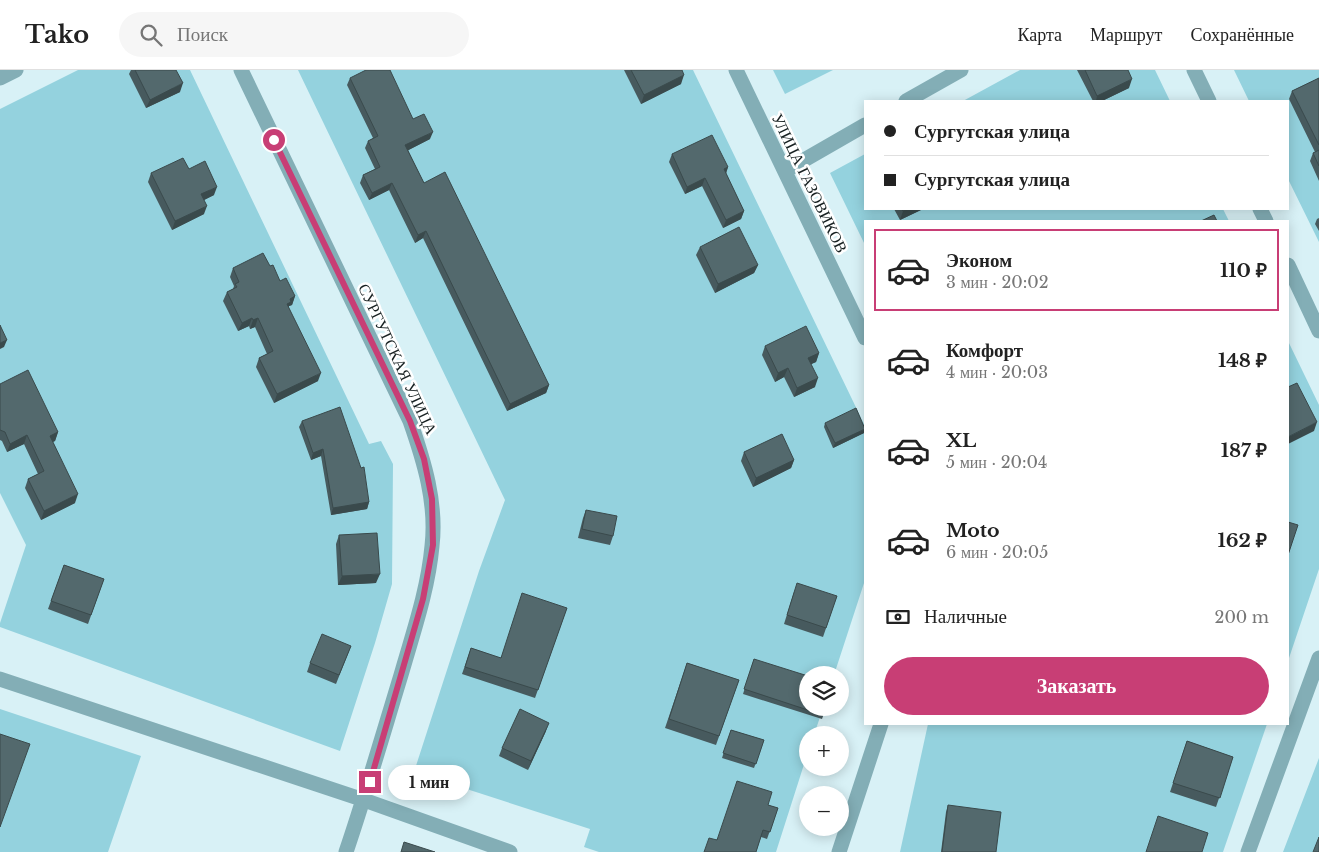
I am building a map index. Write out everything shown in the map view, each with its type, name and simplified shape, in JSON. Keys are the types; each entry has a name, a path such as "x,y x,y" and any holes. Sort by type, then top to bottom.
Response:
{"street":[{"path":"0,78 16,70"},
{"name":"СУРГУТСКАЯ УЛИЦА","path":"240,70 410,421 424,459 432,499 433,545 423,599 364,800 346,852"},
{"name":"УЛИЦА ГАЗОВИКОВ","path":"736,70 864,336"},
{"path":"908,100 961,70"},
{"path":"1194,70 1209,100"},
{"path":"785,171 864,126"},
{"path":"1289,267 1319,331"},
{"path":"1248,852 1319,658"},
{"path":"0,679 364,800 510,852"},
{"path":"839,852 881,725"}],"shaded area":[{"path":"78,70 190,70 369,444 381,441 393,464 392,584 340,751 0,627 26,545 0,493 0,109"},
{"path":"298,70 693,70 864,424 864,583 837,666 799,666 799,716 820,716 817,726 799,726 800,776 776,852 599,852 584,847 590,829 414,772 479,571 505,500"},
{"path":"773,70 833,70 785,94"},
{"path":"1020,70 1155,70 1170,100 965,100"},
{"path":"1234,70 1319,70 1319,242 1289,181 1289,100 1249,100"},
{"path":"864,155 864,210 1224,210 1228,220 864,220 864,243 830,173"},
{"path":"1289,343 1319,405 1319,569 1289,658"},
{"path":"0,709 141,756 108,852 0,852"},
{"path":"928,725 1267,725 1223,852 900,852"},
{"path":"1319,758 1319,852 1283,852"}],"building":[{"path":"135,70 176,70 183,83 150,100"},
{"path":"366,70 390,70 413,119 424,114 433,132 405,145 424,183 445,172 549,385 510,404 426,231 418,235 392,183 372,193 363,175 380,167 368,141 378,136 350,78"},
{"path":"631,70 682,70 684,75 644,95"},
{"path":"1085,70 1128,70 1132,79 1097,96"},
{"path":"1319,78 1319,145 1292,91"},
{"path":"712,135 728,167 724,169 744,211 726,220 705,178 687,187 672,154"},
{"path":"1319,150 1319,166 1313,153"},
{"path":"183,158 189,169 205,161 217,187 201,194 207,206 175,221 151,173"},
{"path":"1214,215 1216,220 1203,220"},
{"path":"739,227 758,265 718,284 700,247"},
{"path":"263,253 270,266 273,265 280,281 286,278 295,296 287,304 321,373 277,394 259,358 273,351 258,318 253,320 252,318 242,323 227,292 237,287 235,284 239,282 233,268"},
{"path":"0,325 7,340 0,343"},
{"path":"806,326 819,353 808,358 818,378 797,388 788,368 778,373 765,346"},
{"path":"28,370 58,432 50,436 78,494 44,511 28,479 44,471 27,435 10,444 5,432 0,430 0,384"},
{"path":"1297,383 1317,422 1289,436 1289,387"},
{"path":"340,407 361,468 364,467 369,502 333,508 323,449 313,453 302,421"},
{"path":"856,408 864,429 835,443 825,423"},
{"path":"782,434 794,460 756,478 744,452"},
{"path":"586,510 617,516 613,536 582,529"},
{"path":"1289,522 1298,525 1289,552"},
{"path":"377,533 380,574 342,576 339,535"},
{"path":"64,565 104,579 91,615 51,601"},
{"path":"797,583 837,596 826,628 787,615"},
{"path":"522,593 567,608 538,690 465,667 471,648 501,658"},
{"path":"322,634 351,646 339,675 310,663"},
{"path":"754,659 799,673 799,707 744,689"},
{"path":"687,663 739,680 719,736 669,719"},
{"path":"520,709 549,723 531,761 502,748"},
{"path":"731,730 764,740 756,764 723,753"},
{"path":"0,734 30,744 0,827"},
{"path":"1187,741 1233,757 1220,798 1173,783"},
{"path":"737,781 772,792 768,805 778,808 770,832 763,830 756,852 704,852 709,838 717,840"},
{"path":"948,805 1001,812 996,852 942,852"},
{"path":"1158,816 1208,833 1202,852 1146,852"},
{"path":"1319,837 1319,852 1313,852"},
{"path":"404,842 435,852 401,852"}],"route":[{"path":"274,140 410,421 424,459 432,499 433,545 423,599 370,782"}]}
